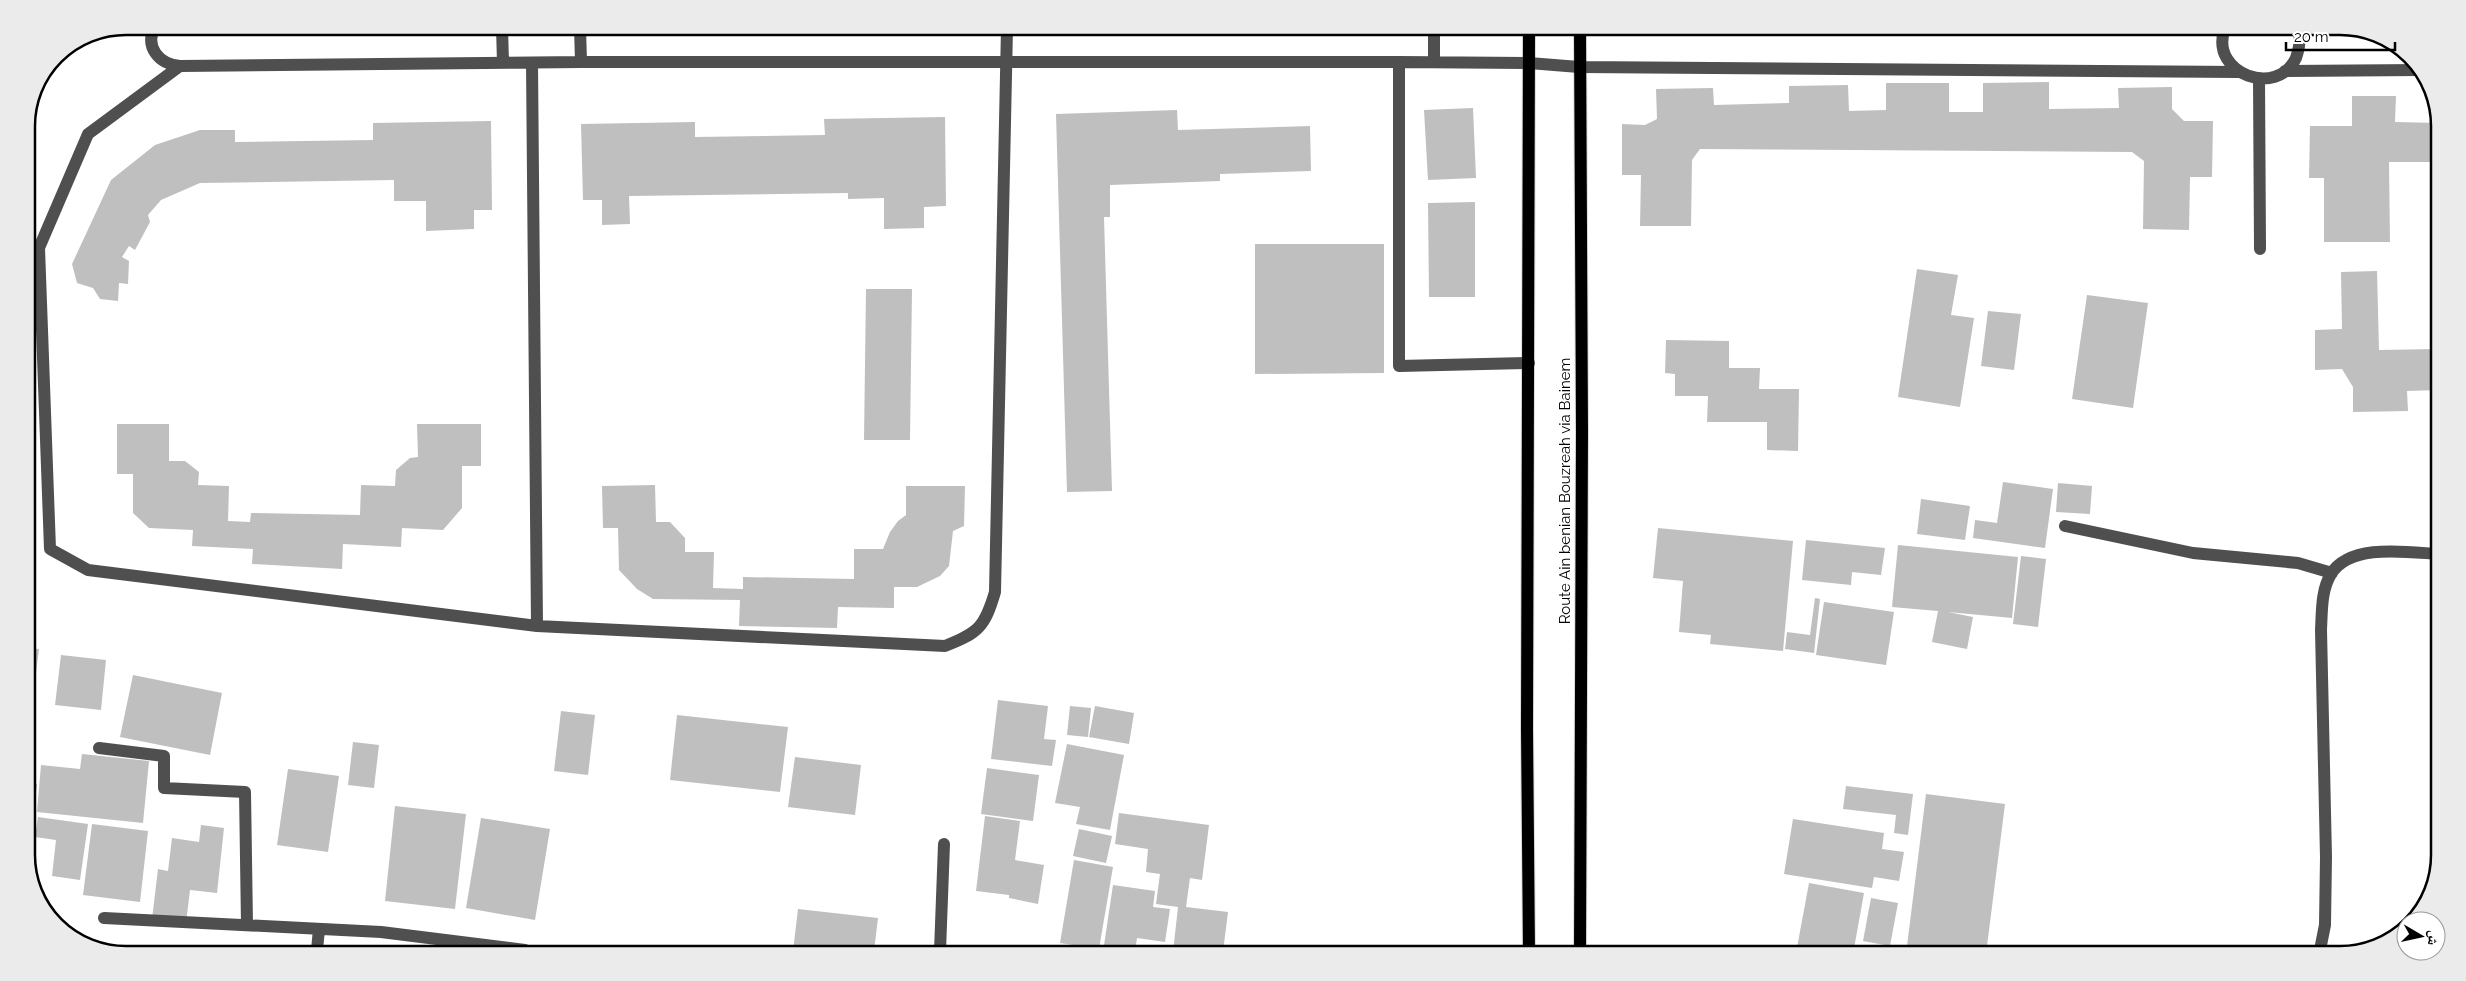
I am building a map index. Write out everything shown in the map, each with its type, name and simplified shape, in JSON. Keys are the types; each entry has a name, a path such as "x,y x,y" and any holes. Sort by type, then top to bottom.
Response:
{"main road":[{"path":"1529,35 1527,720 1529,946"},
{"name":"Route Ain benian Bouzreah via Bainem","path":"1580,35 1578,67 1582,431 1580,946"}],"street":[{"path":"152,35 156,55 162,62 180,66 581,62 1434,62 1529,63 1578,67 2238,72 2259,80 2273,78 2285,71 2294,61 2300,49 2299,35"},
{"path":"502,35 503,63"},
{"path":"580,35 581,62"},
{"path":"180,66 88,134 39,248 50,549 88,570 537,626 945,646 968,637 988,616 995,592 1007,35"},
{"path":"1434,35 1434,62"},
{"path":"2224,35 2223,49 2229,62 2238,72"},
{"path":"1399,62 1399,366 1529,363"},
{"path":"532,63 537,626"},
{"path":"2285,71 2411,70"},
{"path":"2259,80 2260,250"},
{"path":"2065,526 2193,552 2298,563 2332,573"},
{"path":"2322,946 2325,925 2326,856 2321,630 2324,594 2332,573 2345,562 2375,551 2431,554"},
{"path":"99,748 164,756 164,788 245,792 247,925"},
{"path":"940,946 944,844"},
{"path":"104,918 381,932 493,946"},
{"path":"317,946 319,929"}],"building":[{"path":"2049,82 2049,109 2119,108 2118,88 2172,87 2172,109 2184,121 2213,121 2212,177 2190,177 2189,230 2143,229 2144,161 2132,152 1700,149 1692,160 1691,226 1640,226 1641,175 1622,175 1622,124 1645,125 1657,119 1656,89 1713,88 1714,105 1789,103 1789,86 1848,85 1849,111 1886,110 1886,83 1949,83 1949,112 1983,112 1983,83"},
{"path":"2352,96 2396,96 2395,122 2431,123 2431,162 2389,162 2390,242 2324,242 2324,178 2309,178 2310,126 2352,126"},
{"path":"1473,108 1476,178 1428,180 1424,110"},
{"path":"1177,110 1178,130 1310,126 1311,171 1220,174 1220,181 1110,185 1110,217 1104,217 1112,491 1067,492 1056,114"},
{"path":"945,117 946,206 924,207 924,228 884,229 884,198 848,199 848,193 629,196 630,224 602,225 602,200 583,200 581,124 695,122 695,137 825,135 824,119"},
{"path":"491,121 492,210 474,210 474,229 426,231 426,201 394,201 394,180 200,183 161,200 148,215 150,222 135,250 129,246 122,257 129,261 128,284 119,283 118,301 100,299 93,288 77,283 72,264 111,180 155,145 200,130 235,130 235,142 373,140 373,123"},
{"path":"1475,202 1475,297 1429,297 1428,203"},
{"path":"1255,244 1384,244 1384,373 1255,374"},
{"path":"1917,269 1958,275 1951,315 1974,318 1960,407 1898,397"},
{"path":"2377,271 2379,350 2431,349 2431,390 2407,391 2408,411 2353,412 2353,387 2342,369 2315,370 2315,330 2342,329 2341,272"},
{"path":"866,289 912,289 910,440 864,440"},
{"path":"2087,295 2148,303 2133,408 2072,399"},
{"path":"1988,311 2021,314 2014,370 1981,366"},
{"path":"1666,340 1729,341 1729,368 1760,368 1759,389 1799,389 1798,451 1767,450 1767,422 1707,422 1708,396 1675,396 1675,374 1665,373"},
{"path":"117,424 169,424 169,461 185,461 199,472 198,485 229,486 228,521 250,522 251,513 360,515 361,485 395,486 396,470 410,458 418,457 417,424 481,424 481,466 462,466 462,508 443,530 402,528 401,547 343,544 342,569 252,564 253,549 192,546 193,530 149,528 133,513 133,474 117,474"},
{"path":"2003,482 2053,489 2045,548 1973,538 1975,520 1997,523"},
{"path":"2058,483 2092,486 2090,514 2056,512"},
{"path":"655,485 656,522 670,522 685,538 685,552 714,552 713,588 743,589 743,577 854,579 854,549 883,549 890,532 898,521 906,515 906,486 965,486 964,526 953,531 949,566 940,576 917,587 894,587 894,608 838,607 837,628 739,626 740,600 653,599 637,589 619,570 618,528 603,528 602,486"},
{"path":"1921,499 1970,506 1965,540 1917,534"},
{"path":"1658,528 1793,541 1783,651 1710,644 1711,635 1679,632 1683,581 1653,578"},
{"path":"1806,540 1885,548 1881,575 1852,572 1851,585 1802,580"},
{"path":"1898,545 2018,557 2012,618 1948,612 1973,617 1967,649 1932,642 1938,611 1892,607"},
{"path":"2021,556 2046,559 2038,627 2013,624"},
{"path":"1815,598 1820,599 1814,653 1785,649 1787,632 1810,635"},
{"path":"1824,602 1894,612 1886,665 1816,655"},
{"path":"35,649 39,649 35,680"},
{"path":"61,655 106,660 101,710 55,705"},
{"path":"133,675 222,693 210,755 120,737"},
{"path":"998,700 1048,706 1044,739 1056,740 1052,766 991,759"},
{"path":"1070,706 1091,708 1088,737 1067,735"},
{"path":"1095,706 1134,713 1129,744 1089,737"},
{"path":"561,711 595,715 588,775 554,771"},
{"path":"677,715 788,727 780,792 670,780"},
{"path":"353,742 379,745 374,788 348,785"},
{"path":"1067,744 1124,755 1110,830 1076,824 1080,807 1055,803"},
{"path":"82,754 149,761 143,823 37,812 41,765 80,769"},
{"path":"795,757 861,765 855,815 788,807"},
{"path":"987,768 1039,775 1033,821 981,814"},
{"path":"288,769 339,776 328,852 277,845"},
{"path":"35,784 37,784 35,801"},
{"path":"1846,786 1913,794 1908,835 1894,833 1896,815 1843,809"},
{"path":"1926,794 2005,804 1987,946 1907,946"},
{"path":"395,806 466,814 455,909 385,901"},
{"path":"1119,813 1209,825 1202,880 1190,878 1186,907 1228,912 1224,946 1174,946 1178,907 1156,904 1160,874 1146,872 1148,849 1115,844"},
{"path":"985,816 1020,821 1015,860 1044,865 1038,904 1009,898 1009,895 976,891"},
{"path":"38,817 88,824 80,880 52,876 56,840 35,837"},
{"path":"481,818 550,829 535,920 466,908"},
{"path":"1793,819 1884,833 1882,849 1904,852 1899,881 1874,877 1872,888 1784,874"},
{"path":"92,824 148,831 140,902 83,895"},
{"path":"201,825 224,828 217,893 190,890 186,923 152,919 158,869 168,871 172,838 199,842"},
{"path":"1079,829 1112,836 1106,863 1073,856"},
{"path":"1074,860 1113,867 1100,946 1080,946 1060,943"},
{"path":"1809,883 1864,893 1854,946 1797,946"},
{"path":"1113,885 1155,891 1153,907 1170,909 1165,942 1137,938 1136,946 1104,946"},
{"path":"1871,898 1898,903 1890,946 1863,941"},
{"path":"798,909 878,918 875,946 794,946"}]}
